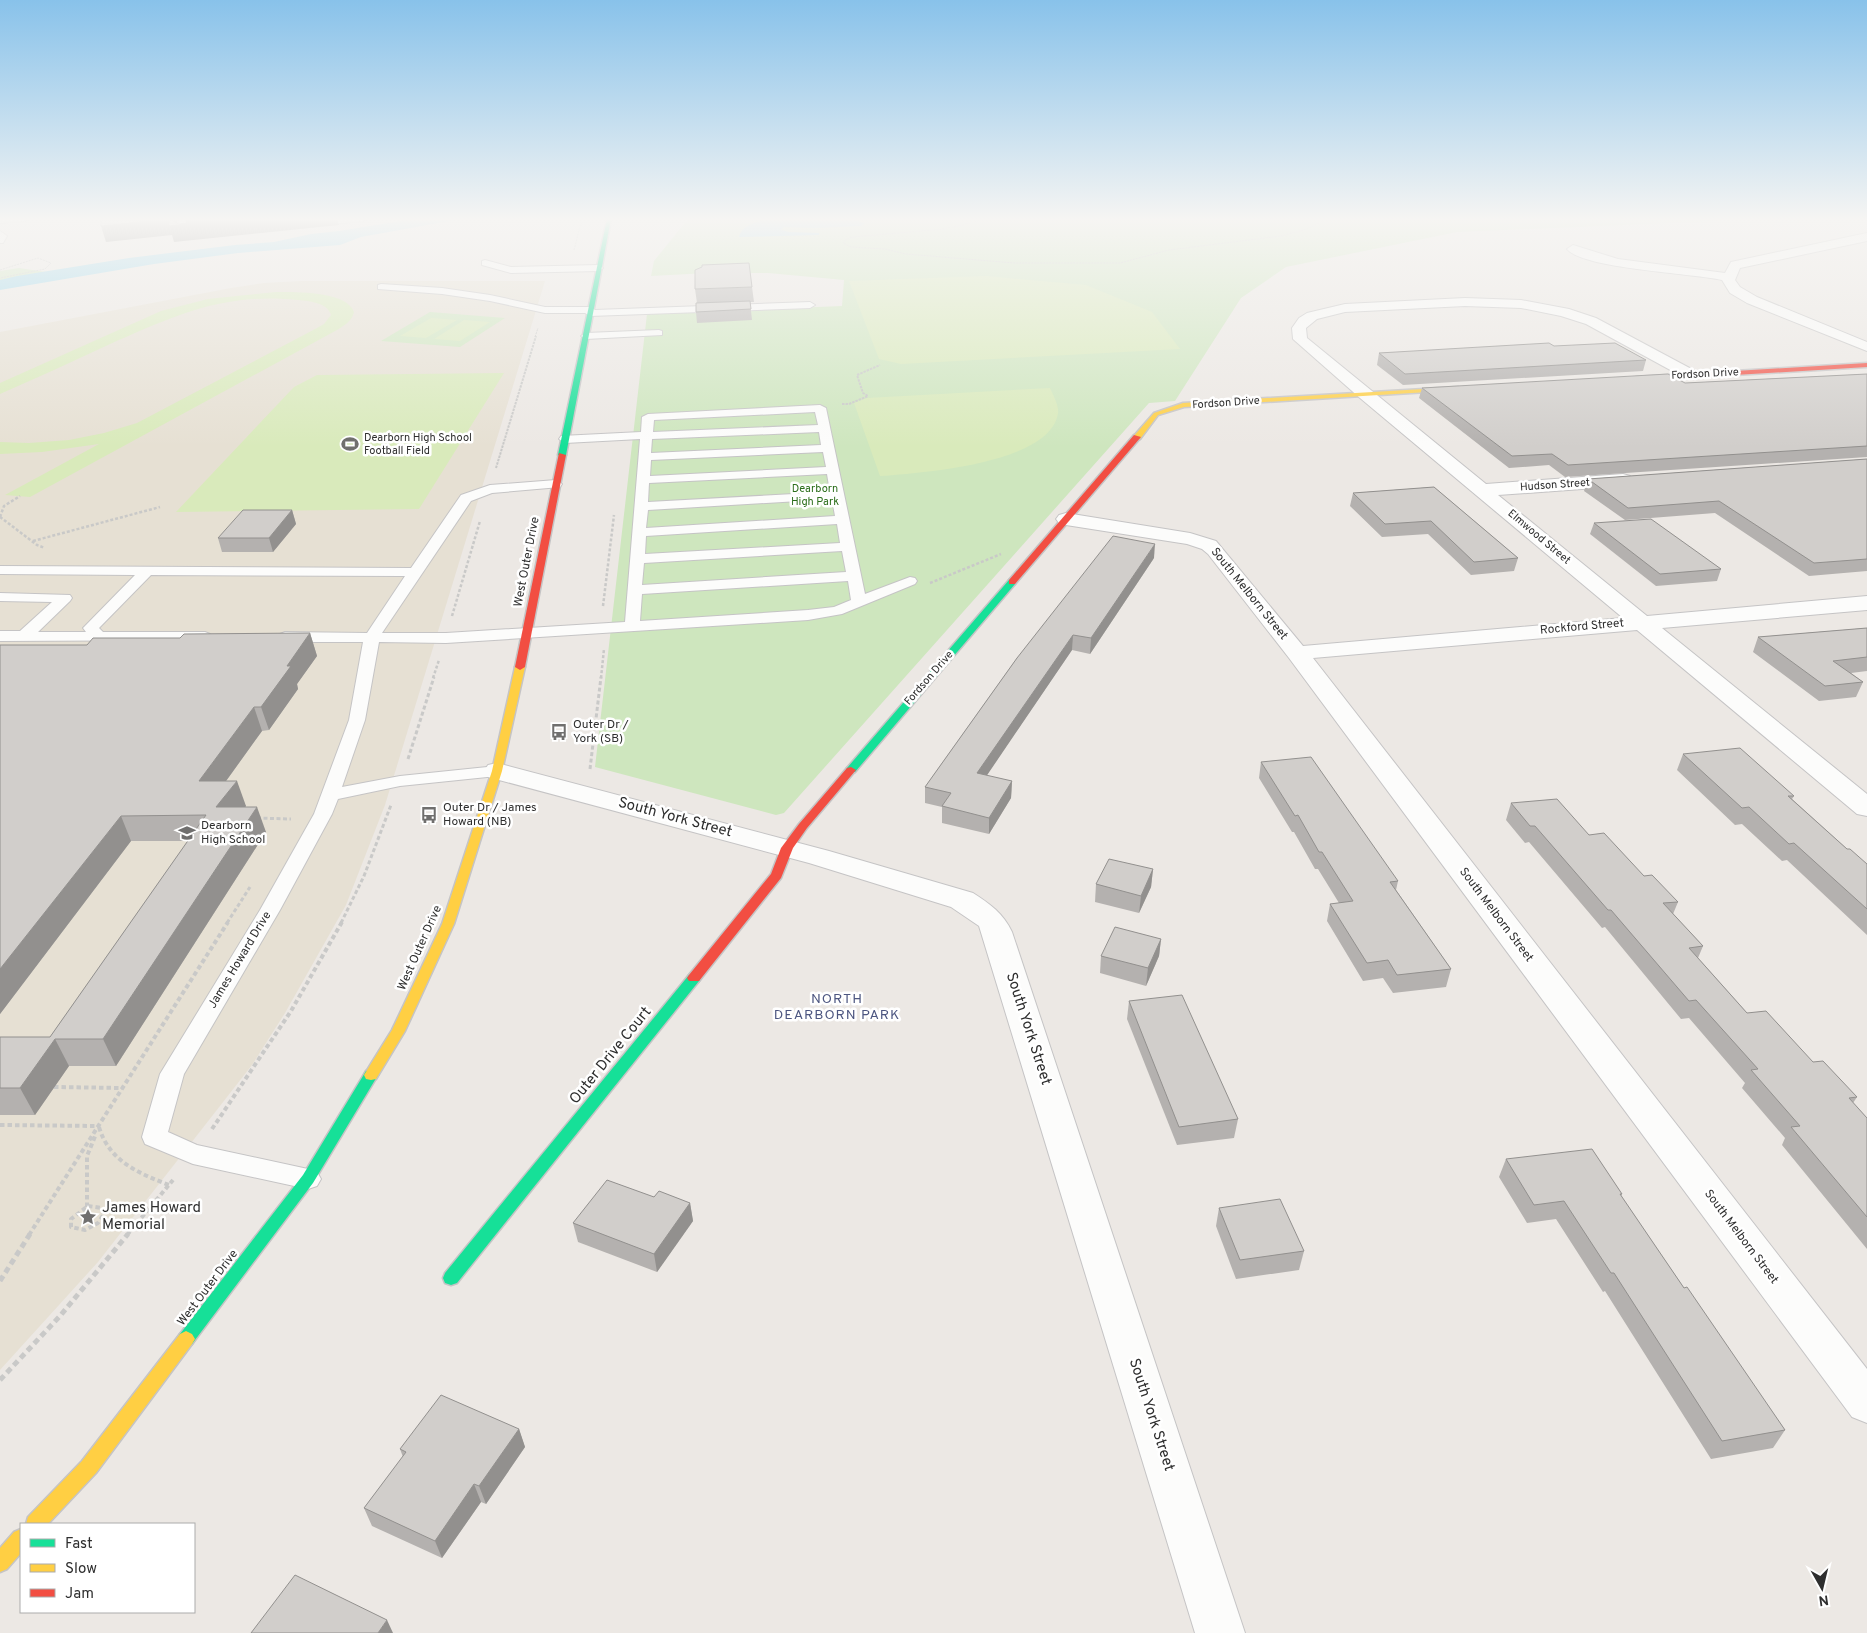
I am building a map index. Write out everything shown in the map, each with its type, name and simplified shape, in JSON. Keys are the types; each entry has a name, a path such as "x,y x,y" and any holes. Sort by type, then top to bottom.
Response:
{"main road":[{"name":"West Outer Drive","path":"36,1523 89,1467 308,1179 398,1031 444,933 497,771 506,736 593,295"},
{"name":"Fordson Drive","path":"1623,379 1867,365"},
{"name":"Fordson Drive","path":"787,848 803,826 1156,414 1183,405 1468,389"},
{"name":"Outer Drive Court","path":"451,1278 777,875 787,848"},
{"path":"0,1562 20,1540"}],"street":[{"path":"1744,295 1867,347"},
{"name":"Elmwood Street","path":"1691,375 1603,326 1564,312 1535,306 1494,302 1345,308 1322,313 1304,321 1299,328 1300,338 1366,395 1867,808"},
{"name":"Hudson Street","path":"1482,490 1644,479"},
{"name":"South Melborn Street","path":"1066,519 1190,539 1209,545 1221,556 1297,653 1867,1404"},
{"name":"Rockford Street","path":"1297,653 1867,603"},
{"name":"South York Street","path":"497,771 787,848 962,900 982,912 996,925 1220,1633"}],"lane":[{"path":"471,295 545,310 590,312 810,305"},
{"path":"586,336 659,333"},
{"path":"632,627 648,417 820,408 859,602"},
{"path":"565,439 824,428"},
{"path":"644,457 828,448"},
{"path":"643,480 832,470"},
{"path":"329,795 357,720 372,637 466,498 470,495 490,490 556,484"},
{"path":"641,506 837,495"},
{"path":"639,532 843,520"},
{"path":"637,559 848,547"},
{"path":"0,570 416,572"},
{"path":"99,637 91,628 148,570"},
{"path":"634,590 854,576"},
{"path":"265,637 446,638 808,615 837,611 910,580"},
{"path":"0,597 65,598 24,636"},
{"path":"0,636 216,637"},
{"path":"329,795 400,781 497,771"},
{"name":"James Howard Drive","path":"308,1179 193,1154 154,1137 172,1074 270,910 323,814 329,795"}],"path":[{"path":"494,476 542,314 545,310"},
{"path":"820,408 828,405 849,404 868,396 863,393 857,375 880,365"},
{"path":"20,496 4,506 0,517 32,541 54,551"},
{"path":"32,541 160,507"},
{"path":"582,630 584,618 603,614 615,511"},
{"path":"451,619 482,515"},
{"path":"590,769 604,648"},
{"path":"407,762 442,651"},
{"path":"212,1129 263,1056 340,925 360,885 394,796"},
{"path":"256,818 294,819 289,827"},
{"path":"0,1281 251,886"},
{"path":"54,1087 123,1088"},
{"path":"0,1126 98,1126"},
{"path":"98,1126 106,1146 127,1165 150,1178 169,1185"},
{"path":"87,1207 87,1156 98,1126"},
{"path":"0,1380 60,1316 173,1180"},
{"path":"98,1206 102,1208 104,1214 102,1218 89,1229 83,1231 71,1227 71,1220 78,1212 87,1207 98,1206"}],"shaded area":[{"name":"Dearborn High School","path":"193,295 541,295 385,805 346,905 285,1013 252,1065 98,1262 0,1370 0,332"}],"green space":[{"path":"245,295 327,295 342,300 354,312 350,320 337,330 30,497 5,495 99,444 42,452 0,454 0,442 29,443 69,440 104,433 137,423 317,328 324,324 331,315 322,305 303,300 271,298 223,303 155,325 0,394 0,383 161,311 208,299"},
{"name":"Dearborn High Park","path":"843,295 1245,295 1241,298 1175,401 1149,403 784,813 776,815 595,767 647,314 842,306"},
{"path":"854,295 1111,295 1152,312 1180,349 901,364 879,359"},
{"path":"430,312 505,318 460,347 381,341"},
{"path":"431,318 457,320 426,338 400,336"},
{"path":"464,320 490,322 460,341 434,339"},
{"name":"Dearborn High School Football Field","path":"504,373 419,509 176,512 294,387 317,375"},
{"path":"1050,388 1057,403 1058,413 1050,430 1033,444 1009,455 981,462 924,472 880,476 854,403 867,398"}],"building":[{"path":"750,301 751,309 696,312 696,303"},
{"path":"1549,343 1554,346 1615,343 1646,360 1405,374 1379,353"},
{"path":"1668,374 1685,383 1867,374 1867,446 1568,465 1552,454 1512,456 1422,388"},
{"path":"1867,459 1867,559 1814,563 1719,501 1628,508 1588,479"},
{"path":"1434,487 1518,558 1474,562 1431,521 1385,524 1353,493"},
{"path":"243,510 292,510 269,538 218,538"},
{"path":"1651,519 1721,569 1660,574 1594,523"},
{"path":"1113,536 1155,544 1091,638 1073,635 977,773 1012,781 989,818 942,806 951,793 925,787 1017,658"},
{"path":"1867,628 1867,657 1833,661 1863,682 1825,686 1758,637"},
{"path":"310,633 287,666 291,666 261,707 254,707 199,781 237,781 216,807 257,807 103,1039 55,1039 20,1088 0,1088 0,1037 50,1037 206,815 121,816 0,969 0,645 87,645 93,638 180,638 184,634"},
{"path":"1740,748 1794,796 1788,796 1847,849 1850,849 1867,864 1867,909 1794,843 1789,844 1749,807 1742,808 1683,754"},
{"path":"1311,757 1398,881 1390,882 1451,969 1397,975 1388,960 1367,963 1330,904 1353,901 1322,852 1319,852 1298,815 1295,816 1261,762"},
{"path":"1557,799 1589,835 1604,833 1644,876 1652,875 1678,902 1663,903 1703,946 1689,948 1747,1013 1766,1011 1813,1062 1823,1061 1857,1097 1849,1098 1867,1118 1867,1217 1791,1127 1800,1126 1751,1070 1758,1069 1696,1000 1689,1001 1611,910 1608,910 1535,826 1530,826 1511,803"},
{"path":"1109,859 1153,869 1141,896 1096,884"},
{"path":"1115,927 1161,939 1148,968 1101,956"},
{"path":"1182,995 1238,1119 1179,1127 1129,1001"},
{"path":"1592,1149 1684,1288 1687,1287 1785,1430 1722,1441 1614,1273 1611,1273 1564,1201 1534,1205 1506,1159"},
{"path":"607,1180 654,1197 659,1191 690,1203 654,1254 573,1223"},
{"path":"1280,1199 1304,1251 1240,1260 1219,1208"},
{"path":"441,1395 519,1429 479,1486 474,1484 435,1541 364,1508 406,1452 400,1449"},
{"path":"295,1575 387,1620 378,1633 251,1633"}],"traffic: fast":[{"path":"562,455 594,295"},
{"path":"851,770 1012,582"},
{"path":"451,1278 694,978"},
{"path":"186,1339 308,1179 371,1075"}],"traffic: slow":[{"path":"1137,437 1156,414 1183,405 1458,389"},
{"path":"371,1075 398,1031 448,924 497,771 520,667"},
{"path":"36,1523 89,1467 186,1339"},
{"path":"0,1562 20,1540"}],"traffic: jam":[{"path":"1636,379 1867,365"},
{"path":"1012,582 1137,437"},
{"path":"520,667 562,455"},
{"path":"694,978 777,875 787,848 803,826 851,770"}],"place":[{"name":"Dearborn High School Football Field","path":"350,444"},
{"name":"Outer Dr / York (SB)","path":"559,732"},
{"name":"Outer Dr / James Howard (NB)","path":"429,815"},
{"name":"Dearborn High School","path":"187,833"},
{"name":"James Howard Memorial","path":"88,1217"}],"district":[{"name":"NORTH DEARBORN PARK","path":"837,1008"}]}
